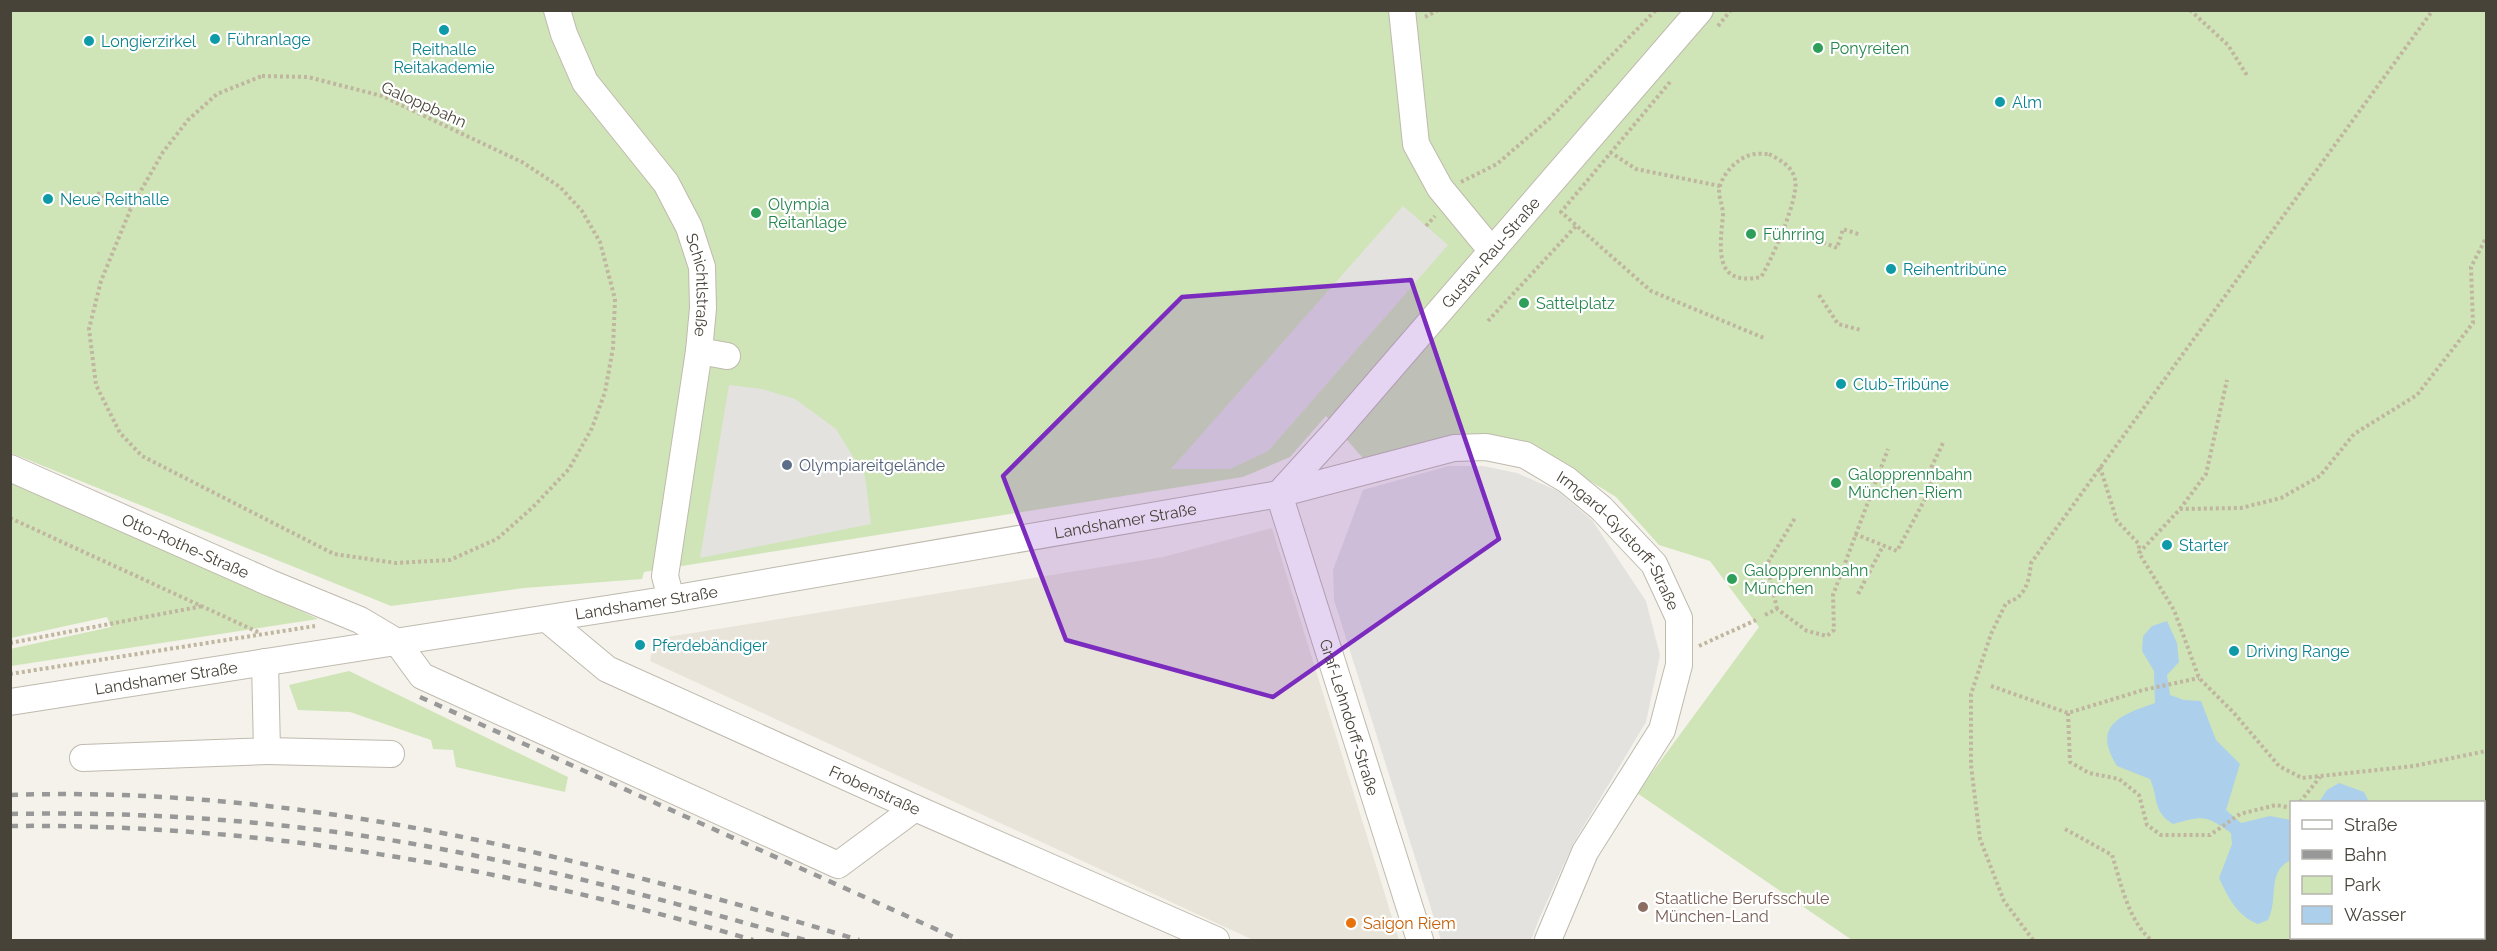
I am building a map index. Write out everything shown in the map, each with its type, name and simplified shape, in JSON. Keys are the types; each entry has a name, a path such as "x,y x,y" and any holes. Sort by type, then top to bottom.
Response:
{"street":[{"name":"Schichtlstraße","path":"557,10 564,34 585,82 666,183 689,227 702,267 703,308 699,351 665,576 671,599"},
{"path":"1402,10 1416,144 1440,188 1492,251"},
{"name":"Gustav-Rau-Straße","path":"1279,494 1492,251 1708,19"},
{"path":"699,351 727,356"},
{"name":"Irmgard-Gylstorff-Straße","path":"1279,494 1454,448 1486,447 1525,455 1568,480 1601,508 1654,564 1679,618 1679,665 1662,730 1585,852 1548,940"},
{"name":"Otto-Rothe-Straße","path":"10,468 270,583 360,620 397,642"},
{"name":"Landshamer Straße","path":"10,702 671,599 1279,494"},
{"name":"Graf-Lehndorff-Straße","path":"1279,494 1420,940"},
{"name":"Frobenstraße","path":"547,619 607,669 1216,940"},
{"path":"397,642 422,676 838,865 915,808"},
{"path":"265,662 267,751"},
{"path":"83,758 267,751 391,754"}],"path":[{"path":"1440,188 1469,180 1497,164 1549,119 1656,10"},
{"path":"1708,19 1731,10"},
{"path":"2190,10 2228,45 2248,76"},
{"path":"2033,940 2004,901 1980,839 1971,765 1971,694 1991,634 2006,603 2018,600 2029,583 2031,563 2433,10"},
{"name":"Galoppbahn","path":"262,76 308,77 382,96 522,162 560,187 582,211 600,242 615,299 613,348 605,392 592,428 569,469 533,507 497,539 450,560 396,563 334,554 142,456 120,433 96,385 89,329 101,280 132,208 163,152 188,120 217,94 262,76"},
{"path":"1671,81 1561,212 1651,291 1764,338"},
{"path":"1610,152 1636,169 1720,186"},
{"path":"1769,154 1785,162 1796,180 1794,197 1770,263 1761,277 1745,280 1731,275 1722,263 1720,245 1723,207 1719,193 1720,186 1725,175 1736,162 1750,155 1769,154"},
{"path":"97,192 132,208"},
{"path":"1488,321 1576,226"},
{"path":"1801,233 1837,248 1843,229 1861,235"},
{"path":"2180,509 2241,508 2282,498 2320,476 2354,434 2417,395 2473,323 2471,267 2484,240"},
{"path":"1819,295 1838,324 1861,330"},
{"path":"2139,553 2180,509 2206,474 2227,380"},
{"path":"1855,534 1897,551 1931,488 1929,472 1943,442"},
{"path":"1795,518 1767,564 1777,609 1807,631 1827,636 1834,630 1833,595 1888,449"},
{"path":"2100,467 2117,521 2139,544 2139,553 2174,610 2199,678 2233,712 2279,766 2302,778 2414,766 2487,751"},
{"path":"10,518 261,634"},
{"path":"1845,541 1851,544"},
{"path":"1858,594 1883,546"},
{"path":"10,643 204,606"},
{"path":"1765,615 1777,609"},
{"path":"1679,655 1756,620"},
{"path":"10,674 316,626"},
{"path":"1990,686 2068,713 2143,690 2199,678"},
{"path":"2068,713 2070,762 2089,773 2119,779 2139,795 2147,825 2161,836 2210,835 2240,814 2276,806 2290,808"},
{"path":"2301,801 2320,776"},
{"path":"2065,829 2112,855 2128,903 2142,932 2151,940"}],"highlighted area":[{"path":"1411,280 1499,539 1273,697 1066,640 1003,476 1182,297"}],"shaded area":[{"path":"1403,206 1448,245 1268,451 1230,469 1171,469"},
{"name":"Olympiareitgelände","path":"729,385 762,389 795,399 836,429 865,476 871,524 700,558"},
{"path":"1448,466 1483,466 1517,473 1558,491 1592,520 1646,601 1660,655 1646,722 1574,842 1531,940 1441,940 1334,600 1333,570 1363,490"},
{"path":"1272,528 1399,940 1253,940 650,661 655,639 1163,557"}],"green space":[{"path":"10,11 2486,11 2486,940 1852,940 1637,793 1759,627 1710,561 1659,545 1616,497 1569,468 1529,449 1368,464 1326,416 1290,457 1243,477 644,572 642,579 524,588 391,606 11,453"},
{"path":"11,478 318,619 11,666 10,649 111,627 107,617 11,638"},
{"path":"349,671 568,777 565,792 456,767 453,750 433,749 431,740 350,712 298,710 289,685"}],"water":[{"path":"2167,621 2177,643 2179,662 2167,675 2170,695 2184,700 2201,701 2216,740 2240,764 2226,810 2241,823 2270,816 2290,820 2290,861 2278,871 2268,920 2258,924 2239,911 2219,878 2232,844 2231,833 2215,822 2203,818 2173,824 2159,809 2150,779 2117,766 2110,752 2107,741 2113,724 2131,712 2155,703 2154,671 2142,651 2143,636 2152,626"},
{"path":"2339,783 2364,792 2368,801 2320,801 2327,790"}],"railway":[{"path":"420,697 960,940"},
{"path":"10,795 119,795 227,802 334,815 440,833 546,855 651,881 859,940"},
{"path":"10,814 179,817 346,833 457,852 589,881 805,940"},
{"path":"10,826 105,827 199,833 293,842 386,855 571,892 753,940"}],"place":[{"name":"Reithalle Reitakademie","path":"444,30"},
{"name":"Führanlage","path":"215,39"},
{"name":"Longierzirkel","path":"89,41"},
{"name":"Ponyreiten","path":"1818,48"},
{"name":"Alm","path":"2000,102"},
{"name":"Neue Reithalle","path":"48,199"},
{"name":"Olympia Reitanlage","path":"756,213"},
{"name":"Führring","path":"1751,234"},
{"name":"Reihentribüne","path":"1891,269"},
{"name":"Sattelplatz","path":"1524,303"},
{"name":"Club-Tribüne","path":"1841,384"},
{"name":"Olympiareitgelände","path":"787,465"},
{"name":"Galopprennbahn München-Riem","path":"1836,483"},
{"name":"Starter","path":"2167,545"},
{"name":"Galopprennbahn Műnchen","path":"1732,579"},
{"name":"Pferdebändiger","path":"640,645"},
{"name":"Driving Range","path":"2234,651"},
{"name":"Staatliche Berufsschule München-Land","path":"1643,907"},
{"name":"Saigon Riem","path":"1351,923"}]}
